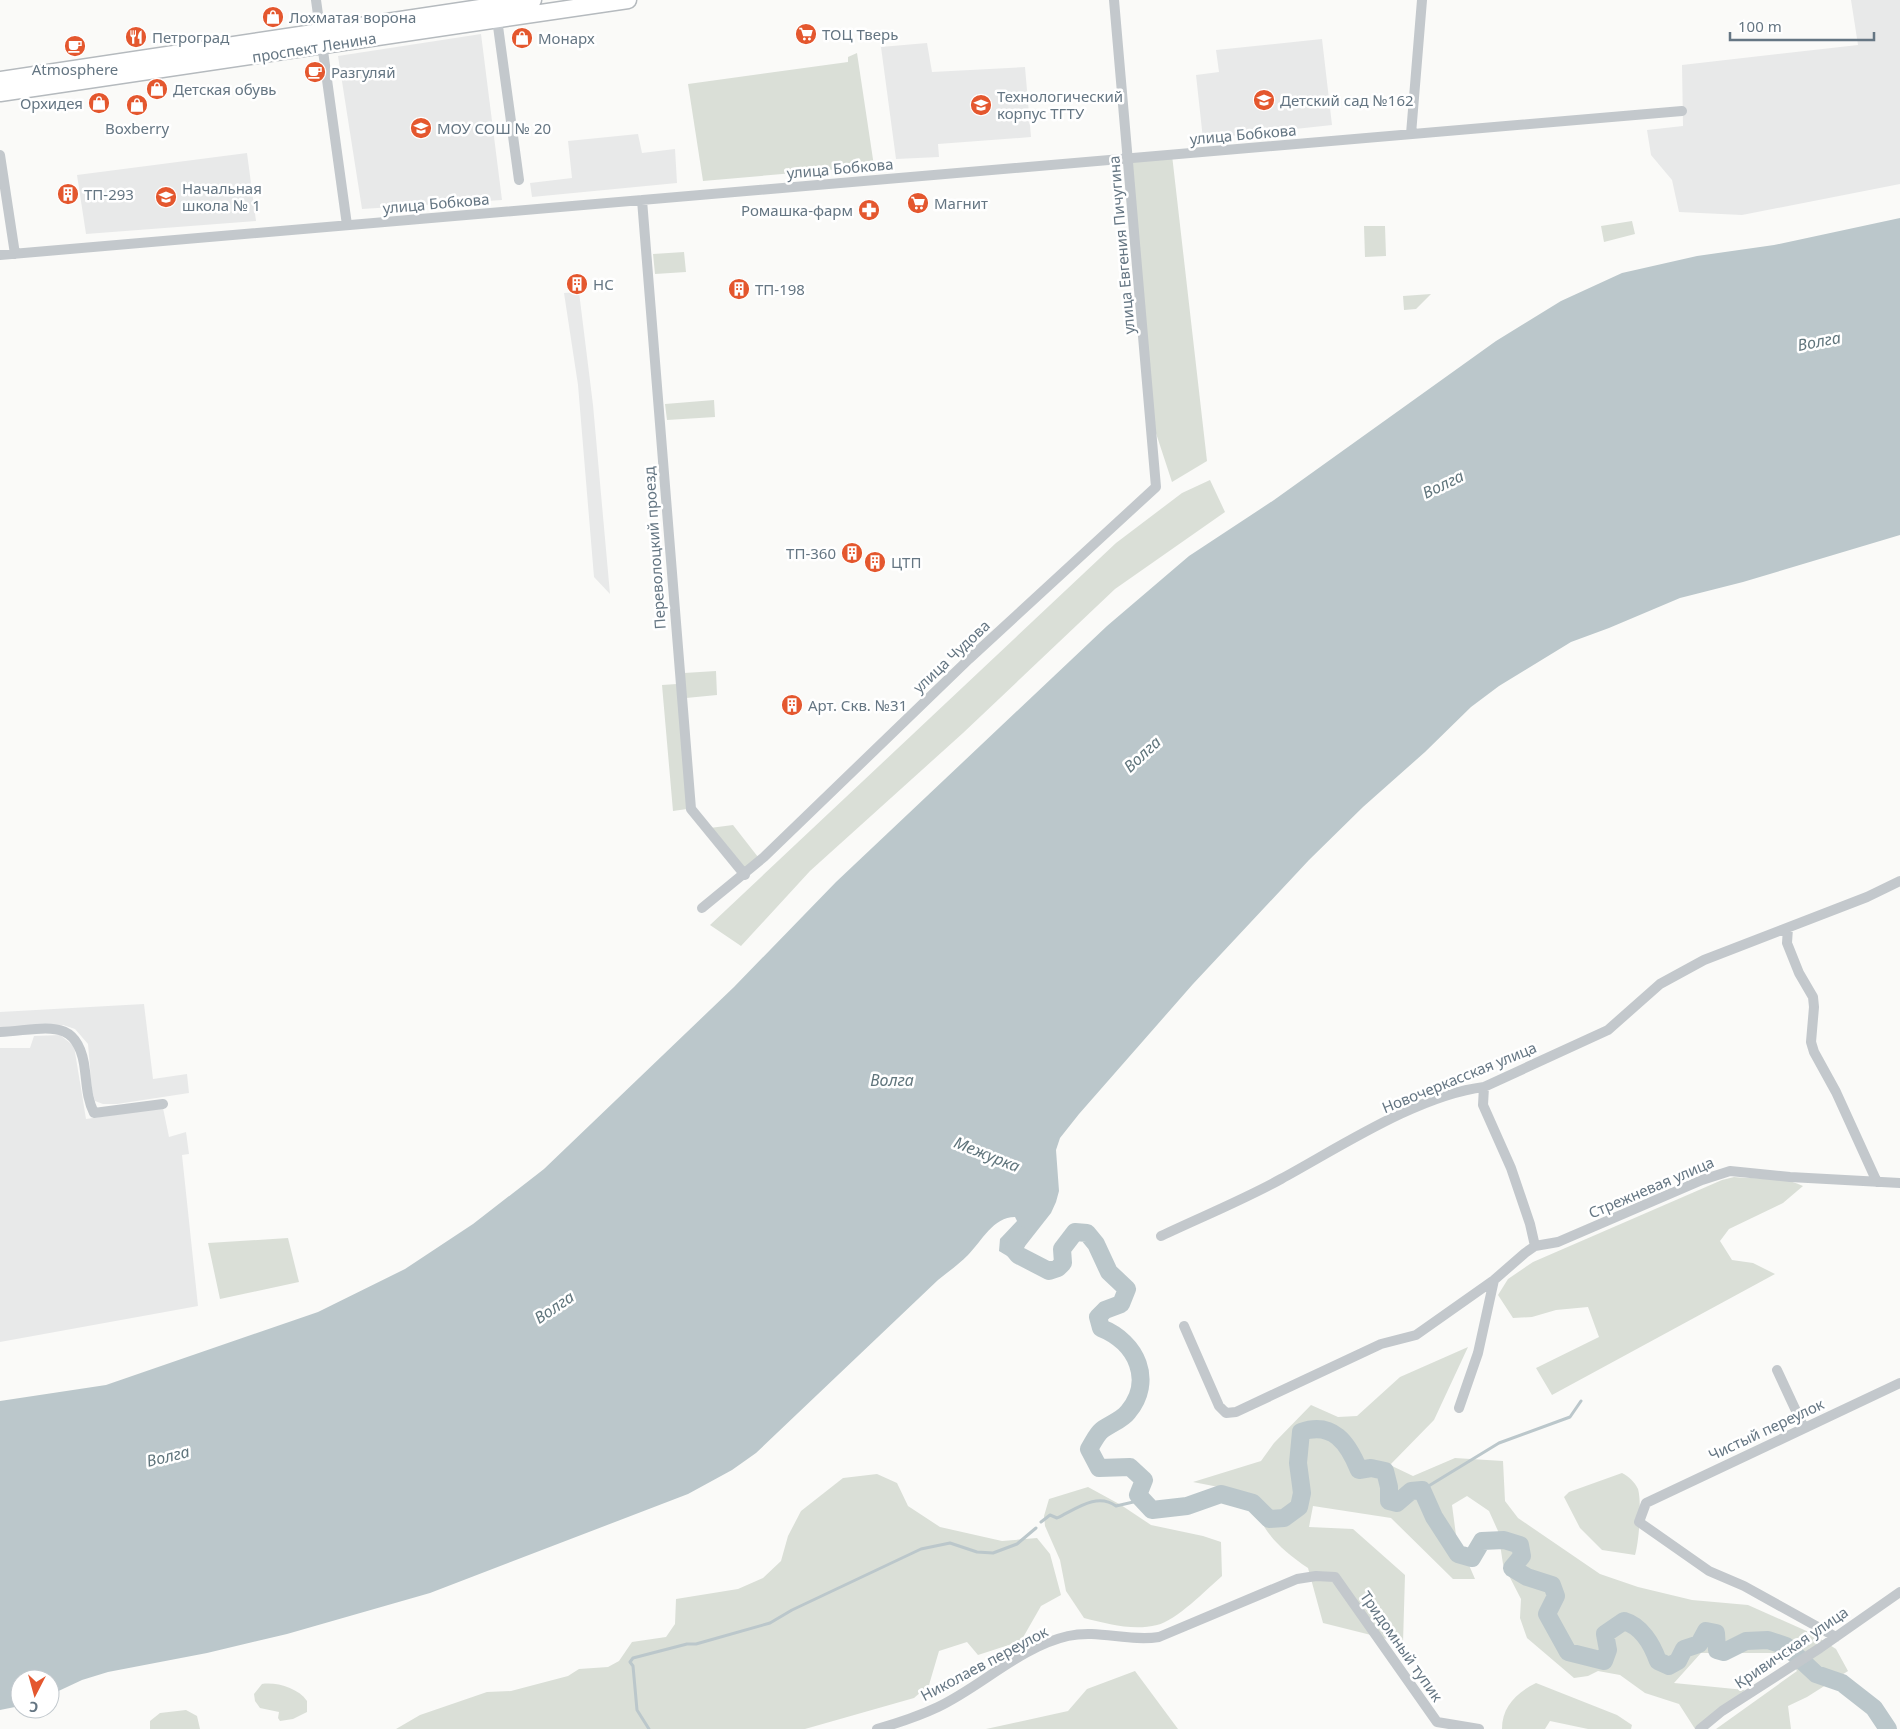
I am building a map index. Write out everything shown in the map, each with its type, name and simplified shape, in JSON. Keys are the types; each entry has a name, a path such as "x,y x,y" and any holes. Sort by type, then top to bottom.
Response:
{"main road":[{"name":"проспект Ленина","path":"491,12 534,0"},
{"name":"проспект Ленина","path":"0,94 491,12 628,0"},
{"name":"проспект Ленина","path":"0,80 321,39"}],"street":[{"path":"316,0 347,225"},
{"name":"улица Евгения Пичугина","path":"1114,0 1156,488"},
{"path":"1411,134 1422,0"},
{"path":"491,12 519,180"},
{"name":"улица Бобкова","path":"0,255 1682,111"},
{"path":"0,156 15,254"},
{"name":"Переволоцкий проезд","path":"642,200 691,809 744,875"},
{"name":"улица Чудова","path":"702,908 744,875 835,791 969,659 1156,488"},
{"name":"Новочеркасская улица","path":"1162,1236 1280,1180 1347,1142 1408,1111 1466,1089 1484,1087 1608,1030 1660,984 1704,960 1867,898 1900,881"},
{"path":"1788,928 1787,944 1799,973 1813,997 1811,1042 1814,1052 1836,1092 1877,1182"},
{"path":"0,1032 57,1029 69,1032 77,1039 83,1052 89,1102 94,1113 163,1104"},
{"path":"1184,1326 1219,1406 1226,1413 1236,1412 1381,1344 1416,1335 1494,1280 1535,1246 1530,1224 1510,1168 1483,1105 1484,1087"},
{"name":"Стрежневая улица","path":"1535,1246 1558,1242 1702,1180 1730,1171 1790,1177 1900,1183"},
{"path":"1459,1408 1478,1354 1494,1280"},
{"path":"1777,1370 1804,1428"},
{"name":"Чистый переулок","path":"1836,1637 1744,1586 1709,1571 1639,1522 1646,1503 1900,1383"},
{"name":"Николаев переулок","path":"877,1729 938,1707 1014,1660 1068,1636 1094,1633 1143,1640 1159,1638 1297,1579 1316,1576 1335,1577"},
{"name":"Тридомный тупик","path":"1335,1577 1437,1722 1479,1729"},
{"name":"Кривичская улица","path":"1700,1729 1722,1711 1820,1648 1900,1592"}],"shaded area":[{"path":"1851,0 1900,0 1900,184 1742,215 1679,212 1672,180 1651,155 1647,130 1683,126 1682,65 1858,45"},
{"name":"МОУ СОШ № 20","path":"481,34 502,200 362,209 338,56"},
{"name":"Детский сад №162","path":"1322,39 1332,125 1203,139 1196,75 1219,72 1216,50"},
{"path":"927,43 932,72 1025,67 1031,137 938,144 939,157 896,159 881,47"},
{"path":"857,53 874,166 703,181 688,84 848,62 848,57"},
{"path":"638,134 642,153 675,149 677,183 532,197 530,183 572,178 568,141"},
{"name":"Начальная школа № 1","path":"247,153 256,221 86,234 77,175"},
{"path":"1172,155 1207,461 1172,482 1151,418 1128,159"},
{"path":"1632,221 1635,234 1604,242 1601,226"},
{"path":"1364,226 1385,226 1386,256 1365,257"},
{"path":"684,252 686,272 655,274 653,254"},
{"path":"579,292 593,405 610,594 594,577 578,385 564,293"},
{"path":"1431,294 1416,309 1404,310 1403,296"},
{"path":"714,400 715,417 667,420 665,404"},
{"path":"1210,480 1225,512 1115,589 963,733 810,871 741,946 710,925 1116,543 1182,493"},
{"path":"716,671 717,695 686,698 684,673"},
{"path":"677,684 687,809 673,811 662,685"},
{"path":"733,825 758,857 745,870 710,828"},
{"path":"144,1004 153,1079 187,1074 189,1093 117,1104 103,1104 95,1101 92,1091 88,1044 75,1029 63,1025 0,1028 0,1012"},
{"path":"60,1035 74,1046 86,1119 163,1108 169,1137 186,1132 189,1154 182,1155 198,1306 0,1342 0,1048 30,1048 34,1036"},
{"path":"1734,1177 1786,1180 1803,1186 1783,1203 1729,1229 1720,1241 1732,1260 1753,1263 1775,1274 1552,1395 1536,1368 1599,1337 1588,1307 1556,1310 1532,1317 1513,1318 1498,1295 1508,1279 1533,1262 1722,1180"},
{"path":"288,1238 299,1282 220,1299 208,1243"},
{"path":"1468,1347 1434,1420 1390,1465 1413,1476 1455,1458 1503,1461 1505,1501 1518,1518 1600,1574 1638,1587 1692,1600 1748,1605 1811,1633 1836,1649 1848,1671 1807,1697 1788,1706 1791,1729 1716,1729 1797,1671 1785,1653 1701,1653 1674,1683 1745,1690 1695,1729 1679,1704 1645,1693 1620,1675 1598,1671 1588,1676 1574,1678 1527,1638 1520,1618 1521,1599 1503,1564 1498,1531 1489,1511 1467,1496 1452,1505 1456,1535 1475,1579 1453,1579 1391,1518 1313,1506 1309,1527 1353,1529 1405,1575 1403,1643 1323,1623 1308,1568 1287,1552 1271,1536 1259,1517 1249,1493 1193,1482 1261,1461 1274,1443 1311,1405 1338,1417 1357,1416 1400,1377"},
{"path":"1622,1473 1635,1484 1639,1495 1640,1522 1635,1555 1602,1550 1580,1528 1564,1497 1569,1492"},
{"path":"877,1474 897,1483 908,1506 940,1527 1002,1541 1037,1538 1050,1554 1061,1595 1041,1606 1021,1641 978,1655 967,1642 939,1651 929,1685 914,1698 805,1729 396,1729 420,1715 487,1692 511,1691 568,1676 579,1669 608,1667 619,1661 632,1642 666,1637 675,1624 676,1599 738,1589 763,1578 781,1561 788,1536 801,1511 843,1478"},
{"path":"1088,1487 1121,1505 1151,1525 1203,1536 1221,1542 1222,1576 1182,1611 1157,1625 1130,1627 1084,1618 1066,1591 1060,1560 1045,1526 1044,1516 1049,1499"},
{"path":"1135,1671 1178,1729 986,1729 1068,1711 1087,1689"},
{"path":"1536,1683 1617,1715 1632,1725 1631,1729 1588,1729 1550,1721 1545,1729 1502,1729 1504,1714 1511,1701 1522,1691"},
{"path":"262,1684 274,1684 293,1689 307,1701 307,1712 293,1719 280,1721 278,1718 279,1712 260,1708 255,1701 254,1694"},
{"path":"186,1710 197,1716 200,1729 150,1729 150,1721 160,1713"}],"water":[{"name":"Волга","path":"1900,218 1900,535 1743,582 1680,598 1571,642 1499,686 1471,707 1309,860 1193,984 1079,1114 1060,1138 1056,1150 1059,1191 1056,1202 1051,1213 1018,1255 1009,1257 999,1251 1000,1239 1017,1221 1015,1217 1007,1218 994,1225 965,1258 938,1280 756,1453 732,1470 688,1494 430,1593 287,1634 207,1653 108,1672 82,1680 60,1690 60,1669 10,1669 10,1708 0,1710 0,1401 106,1385 318,1312 405,1269 473,1224 544,1169 734,987 836,882 1107,626 1189,556 1274,500 1496,341 1561,301 1622,273 1697,256 1774,245"}],"waterway":[{"name":"Межурка","path":"1019,1235 1014,1250 1018,1255 1049,1271 1058,1268 1063,1263 1062,1249 1075,1232 1087,1233 1096,1244 1109,1272 1127,1289 1121,1304 1105,1310 1098,1317 1101,1328 1114,1334 1132,1353 1138,1364 1140,1388 1136,1400 1128,1412 1100,1432 1089,1449 1099,1468 1130,1467 1144,1480 1138,1495 1152,1510 1187,1506 1221,1494 1253,1503 1269,1519 1284,1518 1299,1507 1302,1493 1298,1463 1301,1432 1312,1429 1331,1432 1350,1451 1359,1470 1371,1468 1385,1471 1389,1487 1389,1501 1397,1503 1411,1491 1422,1490 1434,1517 1458,1554 1472,1558 1482,1541 1504,1540 1520,1545 1522,1556 1512,1568 1527,1577 1552,1585 1556,1596 1547,1614 1568,1652 1604,1661 1608,1650 1605,1634 1624,1621 1641,1631 1653,1648 1658,1661 1669,1666 1678,1661 1684,1649 1699,1644 1706,1631 1716,1633 1717,1650 1724,1652 1746,1641 1768,1640 1786,1646 1816,1674 1842,1683 1874,1708 1888,1729"},
{"path":"1422,1490 1499,1443 1570,1417 1581,1401"},
{"path":"1041,1522 1050,1515 1057,1518 1086,1503 1094,1501 1109,1502 1116,1506 1142,1500"},
{"path":"649,1729 637,1710 633,1666 630,1662 633,1658 687,1644 696,1644 770,1623 792,1610 921,1549 950,1543 977,1552 993,1553 1017,1544 1036,1528"}],"place":[{"name":"Лохматая ворона","path":"273,17"},
{"name":"ТОЦ Тверь","path":"806,34"},
{"name":"Петроград","path":"136,37"},
{"name":"Монарх","path":"522,38"},
{"name":"Atmosphere","path":"75,46"},
{"name":"Разгуляй","path":"315,72"},
{"name":"Детская обувь","path":"157,89"},
{"name":"Детский сад №162","path":"1264,100"},
{"name":"Орхидея","path":"99,103"},
{"name":"Boxberry","path":"137,105"},
{"name":"Технологический корпус ТГТУ","path":"981,105"},
{"name":"МОУ СОШ № 20","path":"421,128"},
{"name":"ТП-293","path":"68,194"},
{"name":"Начальная школа № 1","path":"166,197"},
{"name":"Магнит","path":"918,203"},
{"name":"Ромашка-фарм","path":"869,210"},
{"name":"НС","path":"577,284"},
{"name":"ТП-198","path":"739,289"},
{"name":"ТП-360","path":"852,553"},
{"name":"ЦТП","path":"875,562"},
{"name":"Арт. Скв. №31","path":"792,705"}]}
